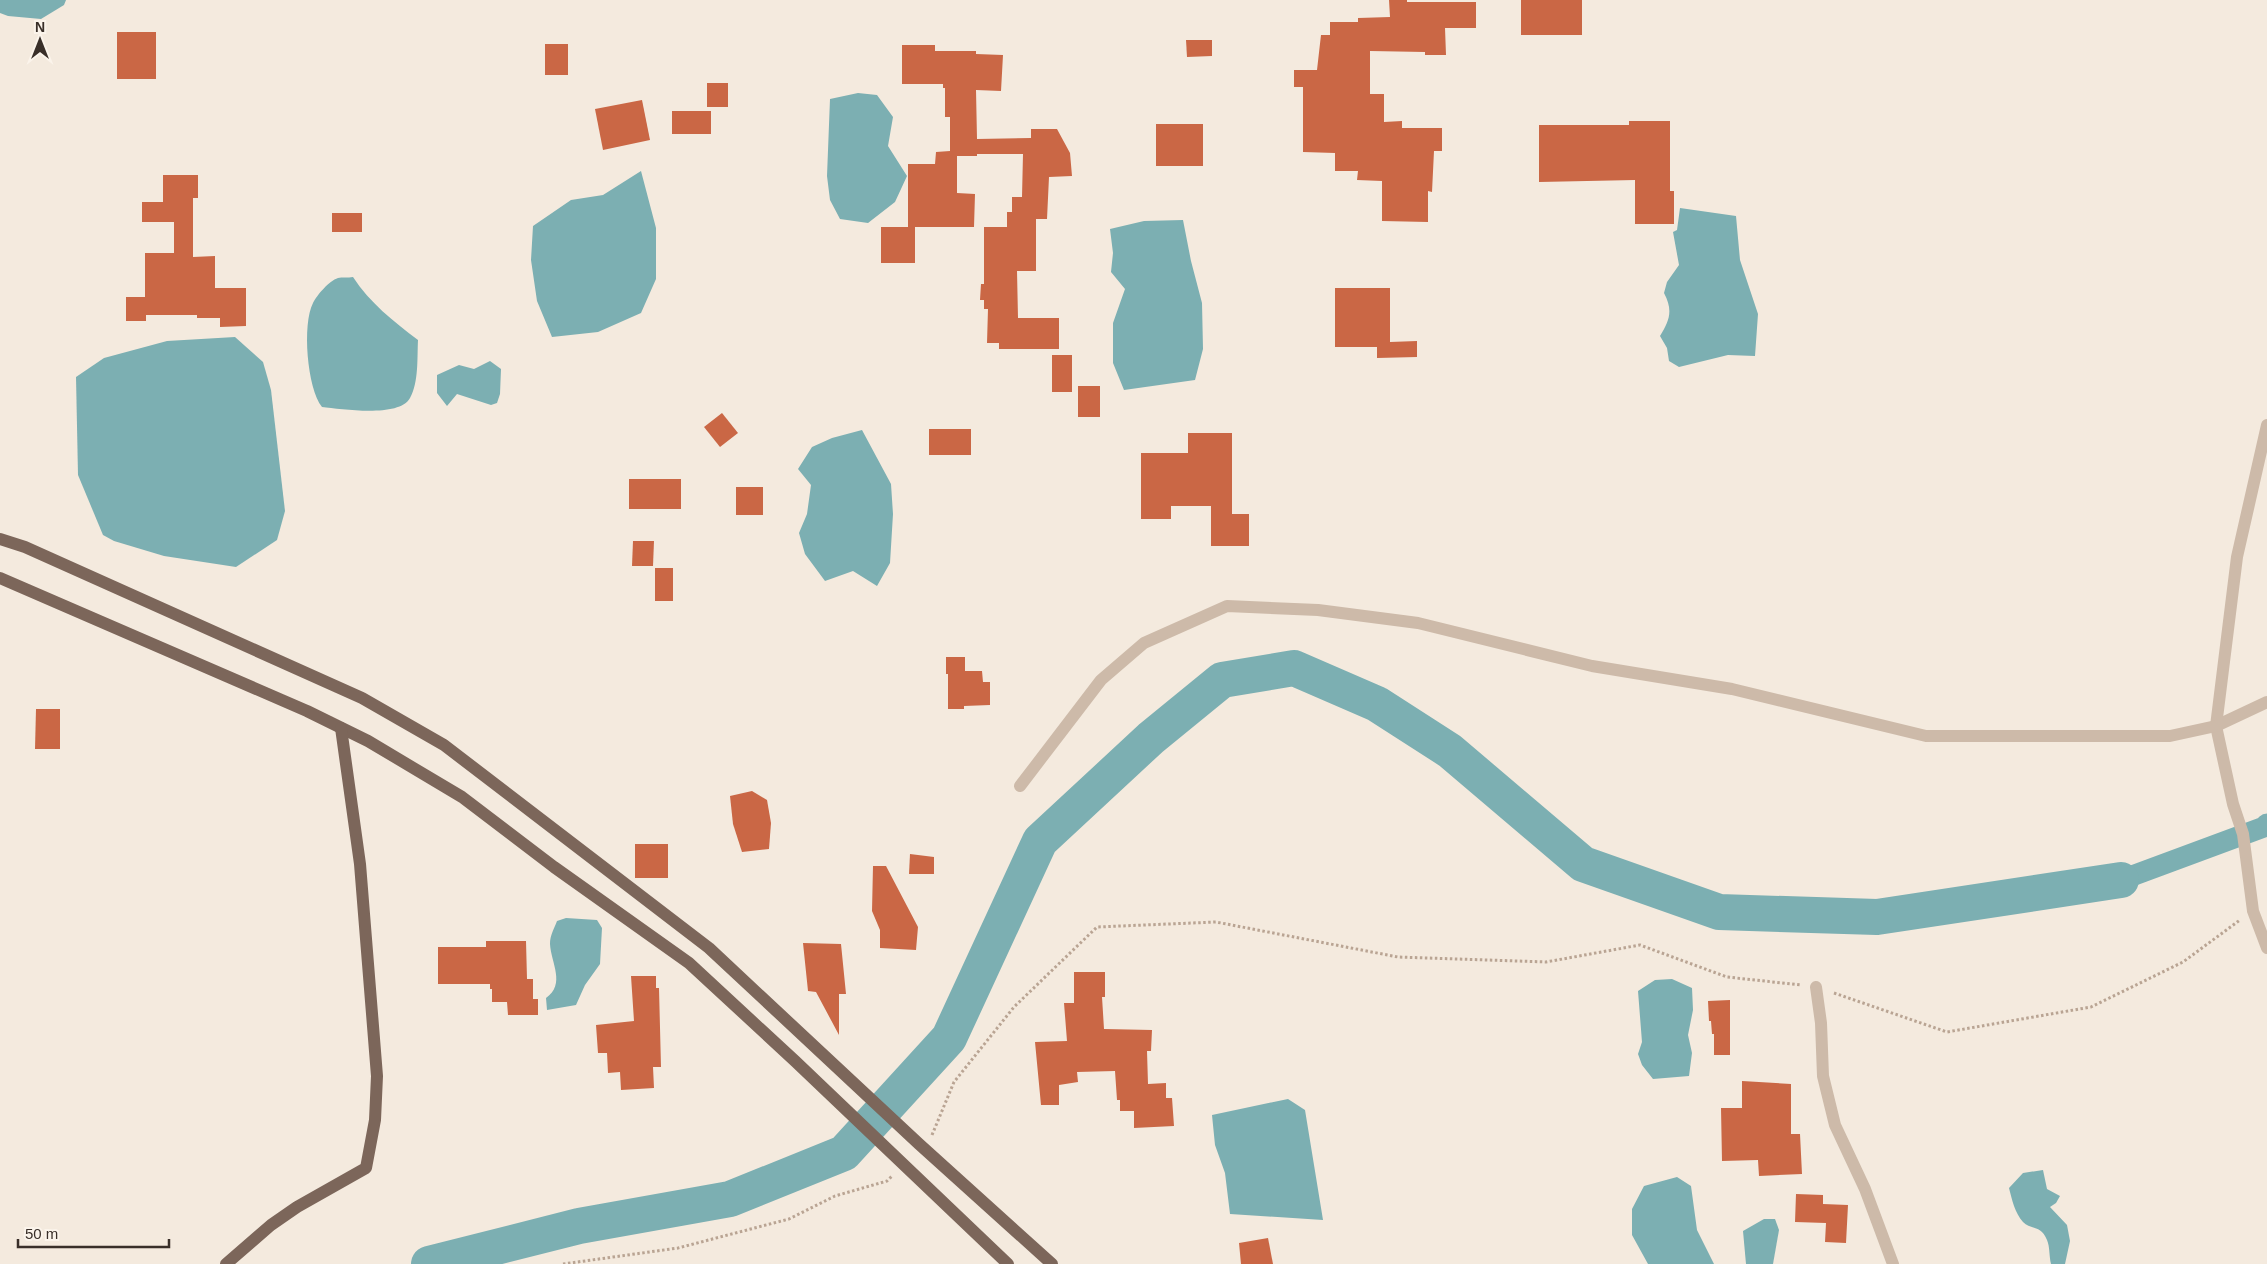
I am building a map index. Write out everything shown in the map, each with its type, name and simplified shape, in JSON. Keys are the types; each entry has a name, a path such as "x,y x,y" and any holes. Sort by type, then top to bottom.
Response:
{"main road":[{"path":"0,539 25,546 354,694 444,745 709,948 922,1147 1052,1264"},
{"path":"0,578 341,728 368,741 462,797 554,867 688,963 795,1061 1008,1264"},
{"path":"226,1264 277,1220 366,1168 375,1120 377,1076 360,864 341,728"}],"street":[{"path":"2267,425 2237,557 2216,726 2233,804 2243,834 2253,911 2267,948"},
{"path":"1020,786 1100,680 1144,643 1227,606 1318,610 1418,623 1592,666 1732,689 1926,736 2170,736 2216,726 2267,702"},
{"path":"1816,987 1821,1023 1823,1076 1836,1125 1865,1189 1893,1264"}],"path":[{"path":"922,1147 954,1082 1014,1007 1097,927 1216,922 1398,957 1546,962 1640,945 1727,977 1816,987 1947,1032 2091,1007 2183,962 2253,911"},
{"path":"563,1264 678,1248 789,1219 835,1196 887,1181 905,1166"}],"water":[{"path":"0,0 66,0 64,5 41,19 8,16 0,13"},
{"path":"858,93 877,95 893,117 888,146 907,176 895,202 868,223 840,219 830,200 827,176 830,99"},
{"path":"641,171 656,228 656,279 641,313 598,332 552,337 537,301 531,260 533,226 571,200 603,195"},
{"path":"1680,208 1736,216 1740,260 1758,314 1755,356 1728,355 1679,367 1669,361 1667,348 1660,336 1669,315 1669,305 1664,293 1667,282 1679,265 1673,232 1677,230"},
{"path":"1183,220 1202,303 1203,349 1195,380 1124,390 1113,363 1113,323 1125,289 1111,272 1113,253 1110,229 1144,221"},
{"path":"353,277 374,303 418,340 417,370 413,392 404,404 394,408 369,411 322,407 313,386 307,340 313,303 317,296 331,282 340,278"},
{"path":"235,337 263,362 271,390 285,511 277,540 236,567 164,556 114,541 103,535 78,475 76,377 104,358 167,341"},
{"path":"490,361 501,369 500,394 497,403 491,405 457,394 447,406 437,393 437,375 459,365 474,369"},
{"path":"862,430 891,484 893,514 890,563 877,586 853,571 825,581 805,554 799,533 807,514 811,485 798,469 812,447 832,438"},
{"path":"566,918 597,920 602,928 600,964 585,985 576,1005 547,1010 546,998 552,992 556,980 550,944 552,932 557,921"},
{"path":"1672,979 1692,988 1693,1010 1688,1035 1692,1053 1689,1076 1653,1079 1642,1065 1638,1054 1642,1042 1638,991 1655,980"},
{"path":"1288,1099 1305,1110 1323,1220 1230,1214 1225,1173 1215,1145 1212,1115"},
{"path":"2043,1170 2047,1189 2060,1196 2056,1203 2050,1207 2067,1225 2070,1241 2065,1264 2051,1264 2049,1246 2045,1235 2023,1222 2014,1206 2009,1188 2023,1173"},
{"path":"1677,1177 1691,1186 1697,1230 1714,1264 1648,1264 1632,1235 1632,1209 1644,1186"},
{"path":"1764,1219 1775,1219 1779,1230 1773,1264 1746,1264 1743,1231"}],"building":[{"path":"1389,0 1407,0 1407,2 1476,2 1476,28 1445,28 1446,55 1425,55 1425,52 1370,51 1370,94 1384,94 1384,122 1402,121 1402,128 1442,128 1442,151 1434,151 1432,192 1428,191 1428,222 1382,221 1382,181 1357,180 1358,171 1335,171 1335,153 1303,152 1303,87 1294,87 1294,70 1317,70 1321,35 1330,35 1330,22 1358,22 1358,18 1390,17"},
{"path":"1521,0 1582,0 1582,35 1521,35"},
{"path":"117,32 156,32 156,79 117,79"},
{"path":"1186,40 1212,40 1212,56 1187,57"},
{"path":"545,44 568,44 568,75 545,75"},
{"path":"902,45 935,45 935,51 976,51 976,54 1003,55 1001,91 976,90 977,139 1031,138 1031,129 1057,129 1070,153 1072,176 1049,177 1047,219 1036,219 1036,271 1017,271 1018,318 1059,318 1059,349 999,349 999,343 987,343 988,309 984,309 984,300 980,300 981,284 984,284 984,227 1007,227 1007,212 1012,212 1012,197 1022,197 1023,154 957,156 957,193 975,194 974,227 915,227 915,263 881,263 881,227 908,227 908,164 935,164 936,152 950,151 950,117 945,117 945,88 943,88 943,84 902,84"},
{"path":"707,83 728,83 728,107 707,107"},
{"path":"642,100 650,140 603,150 595,109"},
{"path":"672,111 711,111 711,134 672,134"},
{"path":"1629,121 1670,121 1670,191 1674,191 1674,224 1635,224 1635,180 1539,182 1539,125 1629,125"},
{"path":"1156,124 1203,124 1203,166 1156,166"},
{"path":"163,175 198,175 198,198 193,198 193,257 215,256 215,288 246,288 246,326 220,327 220,318 197,318 197,315 146,315 146,321 126,321 126,297 145,297 145,253 174,253 174,222 142,222 142,202 163,202"},
{"path":"332,213 362,213 362,232 332,232"},
{"path":"1335,288 1390,288 1390,342 1417,341 1417,357 1377,358 1377,347 1335,347"},
{"path":"1052,355 1072,355 1072,392 1052,392"},
{"path":"1078,386 1100,386 1100,417 1078,417"},
{"path":"722,413 738,433 720,447 704,427"},
{"path":"929,429 971,429 971,455 929,455"},
{"path":"1188,433 1232,433 1232,514 1249,514 1249,546 1211,546 1211,506 1171,506 1171,519 1141,519 1141,453 1188,453"},
{"path":"629,479 681,479 681,509 629,509"},
{"path":"736,487 763,487 763,515 736,515"},
{"path":"633,541 654,541 653,566 632,566"},
{"path":"655,568 673,568 673,601 655,601"},
{"path":"946,657 965,657 965,671 982,671 983,682 990,682 990,705 964,706 964,709 948,709"},
{"path":"36,709 60,709 60,749 35,749"},
{"path":"752,791 767,800 771,823 769,849 742,852 733,824 730,796"},
{"path":"635,844 668,844 668,878 635,878"},
{"path":"910,854 934,857 934,874 909,874"},
{"path":"873,866 886,866 918,927 916,950 880,948 880,930 872,911"},
{"path":"486,941 526,941 527,979 533,979 533,999 538,999 538,1015 508,1015 507,1002 492,1002 490,984 438,984 438,947 486,947"},
{"path":"803,943 841,944 846,994 839,994 839,1035 816,992 808,991"},
{"path":"1074,972 1105,972 1105,997 1102,997 1104,1029 1152,1030 1151,1051 1147,1051 1148,1084 1166,1083 1166,1098 1172,1098 1174,1126 1134,1128 1134,1111 1120,1111 1120,1100 1117,1100 1115,1071 1077,1072 1078,1082 1059,1085 1059,1105 1041,1105 1035,1042 1067,1041 1064,1003 1074,1003"},
{"path":"631,976 656,976 656,988 659,988 661,1067 653,1067 654,1088 621,1090 620,1072 608,1073 607,1053 598,1053 596,1025 634,1021"},
{"path":"1730,1000 1730,1055 1714,1055 1714,1034 1712,1034 1711,1021 1709,1021 1708,1001"},
{"path":"1742,1081 1791,1084 1791,1134 1800,1134 1802,1174 1759,1176 1758,1160 1722,1161 1721,1108 1742,1108"},
{"path":"1796,1194 1823,1195 1823,1204 1848,1205 1846,1243 1825,1242 1826,1223 1795,1222"},
{"path":"1268,1238 1273,1264 1241,1264 1239,1243"}],"waterway":[{"path":"429,1264 579,1226 730,1199 844,1153 949,1038 1040,841 1151,738 1222,680 1294,668 1377,704 1450,751 1583,864 1719,912 1877,917 2121,880"},
{"path":"2121,880 2264,827 2267,824"}]}
